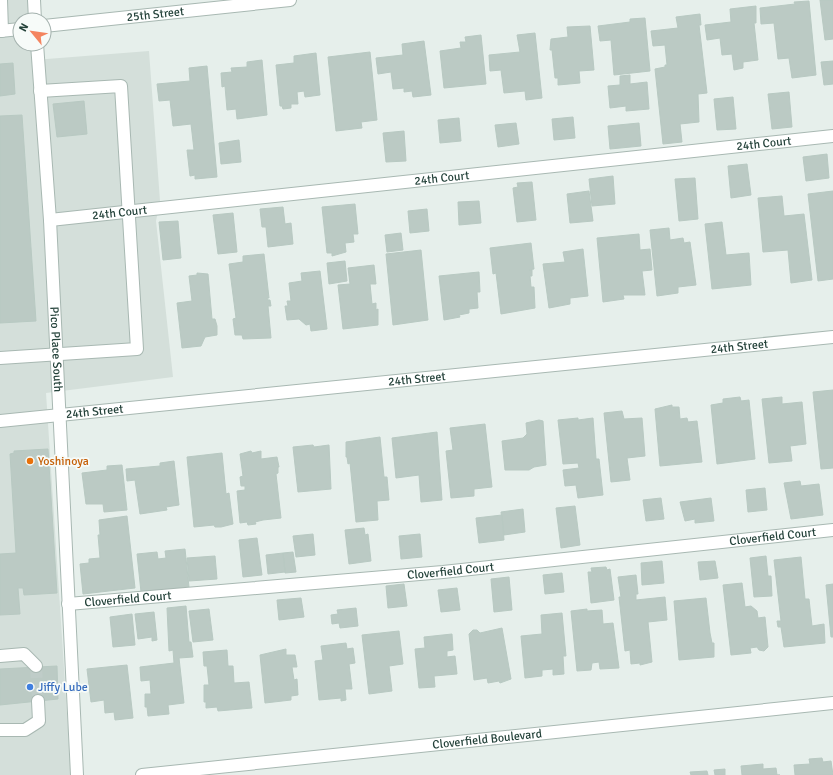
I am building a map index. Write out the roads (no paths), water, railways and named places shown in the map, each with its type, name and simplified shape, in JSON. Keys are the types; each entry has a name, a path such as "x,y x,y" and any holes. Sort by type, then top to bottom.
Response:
{"street":[{"path":"1,0 1,31 12,30"},
{"path":"34,0 35,12"},
{"name":"25th Street","path":"52,25 290,0"},
{"name":"Pico Place South","path":"38,52 50,220 77,775"},
{"path":"0,358 136,349 121,86 40,91"},
{"name":"24th Court","path":"50,220 833,136"},
{"name":"24th Street","path":"0,421 833,337"},
{"name":"Cloverfield Court","path":"68,604 442,572 833,530"},
{"path":"0,656 24,654 36,666"},
{"path":"0,730 25,730 39,721 38,701"},
{"name":"Cloverfield Boulevard","path":"142,775 833,703"}],"tunnel":[{"path":"36,666 38,701"}],"place":[{"name":"Yoshinoya","path":"30,461"},
{"name":"Jiffy Lube","path":"30,687"}]}
